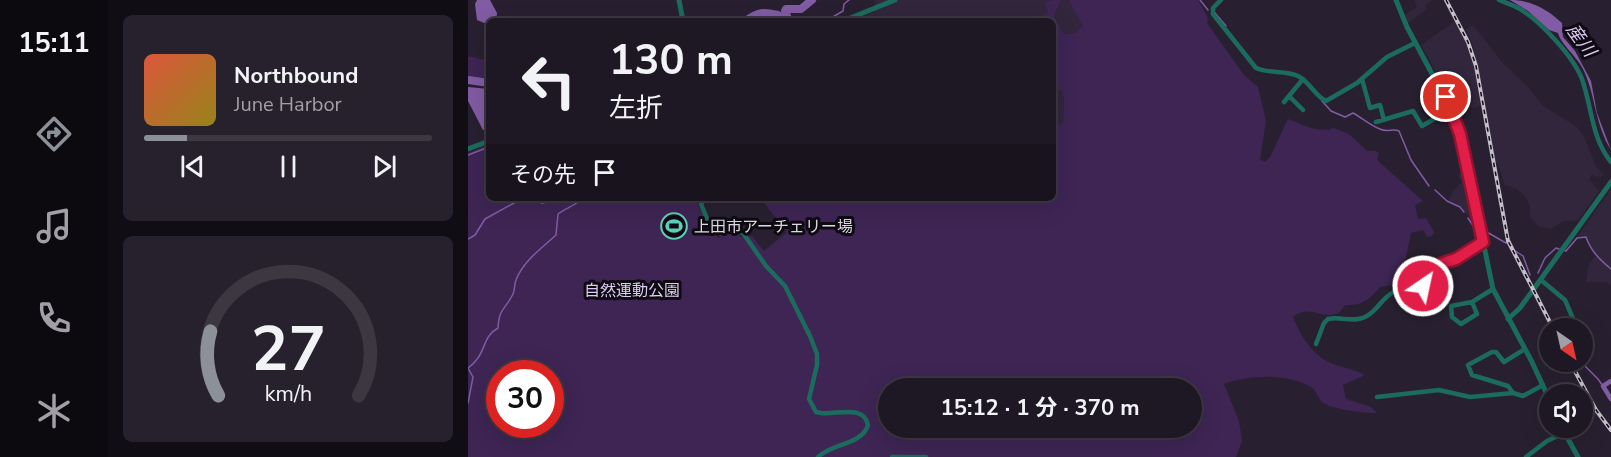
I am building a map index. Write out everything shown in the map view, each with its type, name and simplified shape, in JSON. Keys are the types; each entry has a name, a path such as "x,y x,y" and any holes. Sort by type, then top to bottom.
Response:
{"street":[{"path":"679,0 682,18"},
{"path":"850,18 895,0"},
{"path":"1221,0 1213,8 1213,14 1256,69 1288,73 1303,79 1326,101 1362,79 1387,57 1415,43"},
{"path":"1396,0 1404,22 1452,109 1464,151 1494,289 1542,384"},
{"path":"1499,0 1519,8 1528,15 1571,59 1581,78 1594,131 1611,162"},
{"path":"1284,102 1303,79"},
{"path":"1362,79 1370,108 1380,105 1384,120"},
{"path":"1289,96 1304,110"},
{"path":"1376,122 1413,111 1422,126 1452,109"},
{"path":"468,149 486,142"},
{"path":"1508,319 1517,312 1611,182"},
{"path":"704,201 701,208 708,221 721,234 734,230 743,233 759,257 784,286 817,354 817,365 808,399 816,412 827,414 855,412 867,419 868,425 863,435 831,447 818,457"},
{"path":"1316,344 1324,323 1328,319 1365,318 1387,295 1426,285 1431,267 1456,259 1483,242"},
{"path":"1540,280 1564,300 1572,318"},
{"path":"1472,302 1477,314 1461,324 1452,317 1451,306 1472,302 1494,289"},
{"path":"1525,349 1504,362 1496,352 1492,352 1468,365 1472,375 1508,387 1520,396 1539,387"},
{"path":"1377,397 1439,390 1470,397 1513,393"},
{"path":"1526,457 1551,438"},
{"path":"1567,438 1578,457"},
{"path":"892,457 926,457"}],"shaded area":[{"path":"477,0 490,0 497,13 496,18 486,18 486,24 477,20 475,4"},
{"path":"874,0 1052,0 1044,4 1049,13 1040,18 860,18 877,11"},
{"path":"1061,0 1068,0 1083,26 1075,33 1064,34 1054,16"},
{"path":"1414,0 1432,0 1425,6 1427,9 1408,23 1405,14 1417,7"},
{"name":"産川","path":"1510,0 1538,6 1562,23 1563,37 1575,51 1591,81 1597,112 1581,66 1562,42 1558,33 1549,30 1528,11"},
{"path":"1455,21 1467,43 1482,105 1472,109 1467,100 1455,106 1421,45"},
{"path":"1473,25 1502,62 1529,88 1542,105 1577,127 1585,138 1596,167 1604,175 1596,177 1592,174 1589,179 1599,191 1578,220 1563,221 1551,229 1538,226 1530,217 1530,206 1525,196 1517,189 1505,185 1498,164 1494,161 1477,64 1472,42 1465,30"},
{"path":"468,87 486,89 486,129 483,130 468,101"},
{"path":"1056,90 1061,90 1064,97 1063,122 1056,125"},
{"name":"産川","path":"1598,115 1611,150 1602,130"},
{"path":"1466,168 1475,213 1469,217 1461,206 1449,200 1453,191 1462,182 1458,176"},
{"path":"1611,189 1611,285 1606,282 1586,282 1589,264 1596,255 1587,237 1578,236"}],"green space":[{"path":"1061,0 1055,18 1037,18 1048,13 1044,3"},
{"name":"自然運動公園","path":"1068,0 1198,0 1208,18 1207,23 1244,75 1258,87 1266,121 1260,159 1265,162 1270,157 1288,119 1322,130 1334,128 1349,134 1367,151 1379,153 1377,160 1423,201 1415,205 1418,219 1426,218 1434,232 1432,236 1427,237 1423,230 1411,233 1405,262 1396,284 1380,287 1365,301 1345,305 1339,313 1330,315 1303,312 1293,317 1304,339 1319,356 1333,364 1365,375 1343,385 1346,399 1371,407 1377,413 1327,405 1311,387 1302,382 1256,377 1224,384 1239,421 1242,441 1236,457 468,457 468,153 486,145 486,201 697,201 718,238 734,232 743,237 752,236 764,251 787,232 762,201 1056,201 1056,125 1063,122 1064,97 1061,90 1056,90 1056,20 1064,34 1075,33 1083,26"},
{"path":"468,56 486,60 486,84 468,81"}],"waterway":[{"path":"788,18 786,9 801,9 812,0"},
{"path":"831,18 843,11 844,4 849,0"},
{"path":"1200,0 1208,10"},
{"path":"750,18 765,13 778,15 780,18"},
{"path":"1215,13 1226,26"},
{"path":"468,80 486,83"},
{"path":"1322,101 1331,111 1345,117 1353,113 1383,130 1399,131 1411,160 1429,186"},
{"path":"468,155 486,148"},
{"path":"1435,190 1464,212"},
{"path":"468,239 475,235 485,219 518,201"},
{"path":"538,201 542,203 551,201"},
{"path":"468,368 478,358 489,336 498,328 501,313 513,294 519,273 533,255 556,235 558,214 579,201"},
{"path":"1468,218 1475,229"},
{"path":"1485,231 1506,243 1510,241 1514,250 1523,256 1530,275"},
{"path":"1564,250 1566,251 1577,238 1586,237 1596,254 1611,269"},
{"path":"1538,273 1545,258 1556,248 1559,249"},
{"path":"468,368 473,377 468,403"},
{"path":"1591,372 1603,386"},
{"path":"1611,381 1603,386 1611,399"}],"railway":[{"path":"1446,0 1468,42 1476,66 1508,241 1548,318"},
{"path":"1575,372 1596,410 1611,430"}],"place":[{"name":"上田市アーチェリー場","path":"674,226"}],"route":[{"path":"1423,286 1426,285 1431,267 1456,259 1483,242 1460,134 1446,97"}]}
